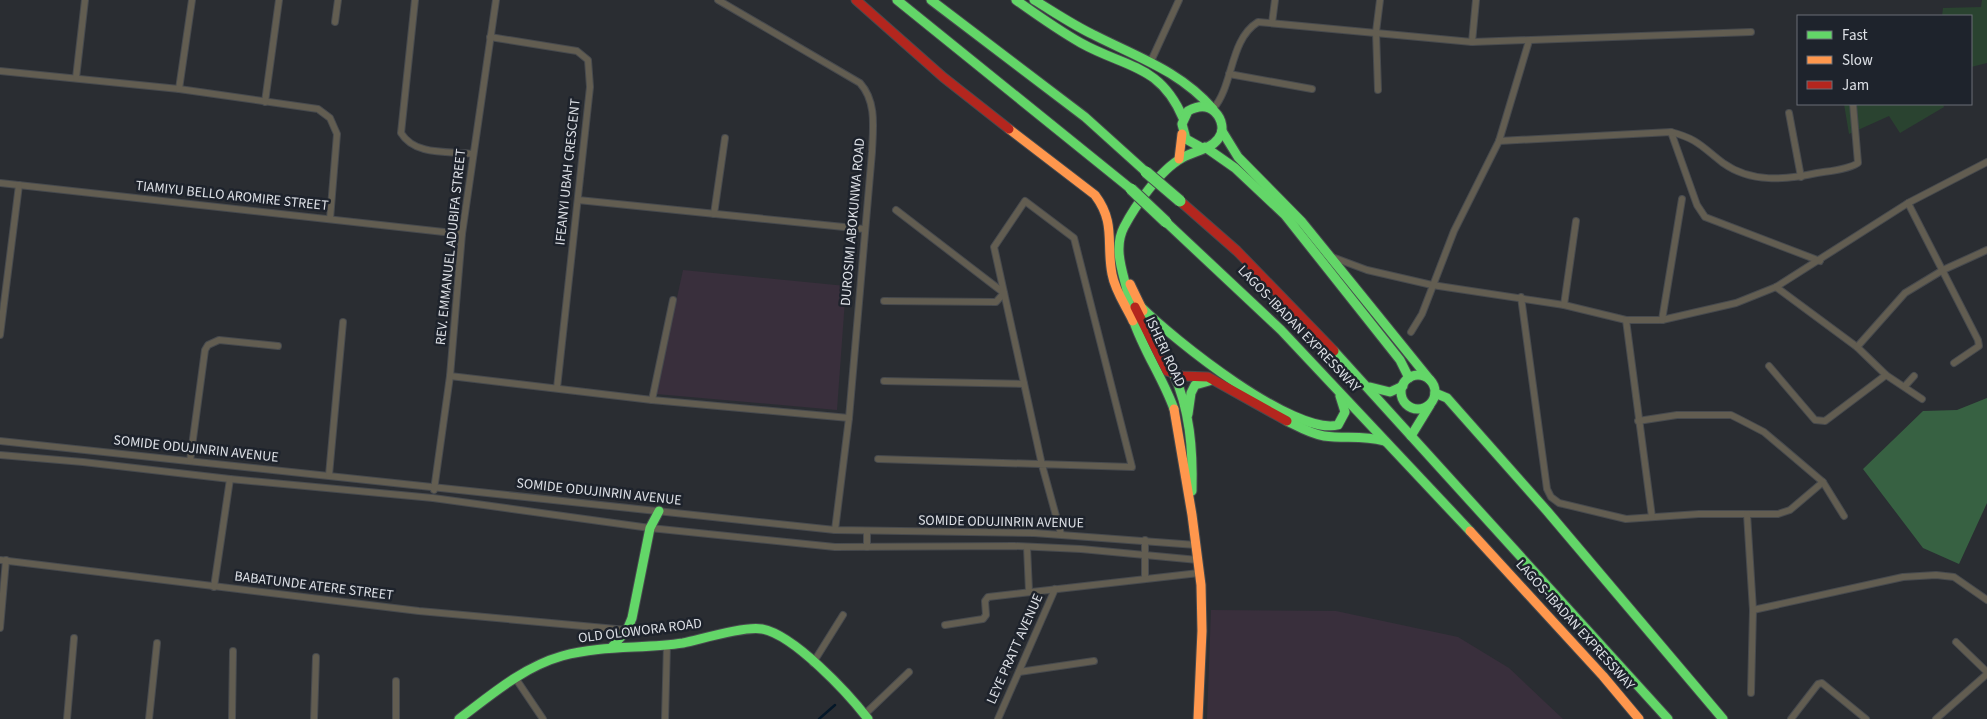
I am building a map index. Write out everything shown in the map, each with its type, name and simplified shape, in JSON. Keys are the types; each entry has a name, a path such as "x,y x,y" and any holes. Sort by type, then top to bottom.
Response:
{"main road":[{"path":"856,0 943,77 1095,195 1105,206 1111,221 1112,276 1133,320"},
{"name":"LAGOS-IBADAN EXPRESSWAY","path":"898,0 1066,133 1222,271 1392,447 1603,676 1639,719"},
{"name":"LAGOS-IBADAN EXPRESSWAY","path":"930,0 1085,118 1237,251 1369,386 1411,436 1668,719"},
{"path":"1016,0 1089,47 1154,76 1167,86 1177,100 1183,118 1179,159"},
{"path":"1034,0 1092,34 1151,61 1182,79 1205,98 1221,118 1222,131 1236,155 1331,256 1397,344 1430,380 1436,393 1447,398 1548,511 1723,719"},
{"path":"1183,118 1188,111 1196,106 1205,106 1213,109"},
{"name":"ISHERI ROAD","path":"1198,719 1202,602 1192,509 1177,422 1164,382 1133,320 1120,266 1118,246 1122,229 1132,211 1179,159 1219,139 1222,131"},
{"path":"1182,134 1194,146 1204,148 1234,168 1285,215 1400,360 1406,382 1402,397 1409,406 1420,409 1430,405"},
{"name":"ISHERI ROAD","path":"1132,211 1123,251 1130,283 1174,374 1188,414 1193,470 1192,509"},
{"path":"1128,293 1167,371 1174,374 1213,380 1306,431 1325,436 1375,437 1392,447"},
{"path":"1141,307 1180,342 1216,369 1261,397 1310,423 1324,427 1338,426 1345,412 1344,404 1323,374"},
{"path":"1369,386 1390,392 1420,375 1430,380"},
{"path":"1188,414 1191,394 1195,385 1213,380"},
{"path":"1411,436 1436,393"},
{"path":"612,647 627,630 642,580 650,528 659,511"},
{"name":"OLD OLOWORA ROAD","path":"460,719 516,679 548,660 612,647 667,645 761,629 770,632 830,677 866,717"}],"street":[{"path":"76,78 85,0"},
{"path":"179,89 192,0"},
{"path":"265,102 279,0"},
{"path":"335,22 338,0"},
{"path":"416,0 401,133 410,145 419,149 473,154"},
{"name":"REV. EMMANUEL ADUBIFA STREET","path":"434,498 450,376 462,234 496,0"},
{"name":"DUROSIMI ABOKUNWA ROAD","path":"718,0 860,83 866,89 871,100 873,124 849,418 836,530"},
{"path":"1151,61 1179,0"},
{"path":"1272,23 1275,0"},
{"path":"1378,90 1376,32 1380,0"},
{"path":"1472,42 1476,0"},
{"path":"1213,109 1221,100 1243,37 1258,22 1472,42 1751,32"},
{"name":"IFEANYI UBAH CRESCENT","path":"490,37 578,51 588,60 590,87 557,388"},
{"path":"1411,332 1422,314 1454,231 1500,141 1529,41"},
{"path":"0,71 179,89 318,109 325,113 335,125 338,146 330,219"},
{"path":"1229,74 1312,89"},
{"path":"1500,141 1671,132 1697,141 1725,164 1747,176 1770,179 1802,176 1858,163 1853,105"},
{"path":"1789,113 1802,176"},
{"path":"1671,132 1697,205 1705,217 1820,261"},
{"path":"714,214 724,138"},
{"path":"1331,256 1375,272 1432,285 1521,297 1626,320 1662,320 1736,302 1776,287 1820,261 1908,203 1987,162"},
{"name":"TIAMIYU BELLO AROMIRE STREET","path":"0,183 462,234"},
{"path":"0,334 2,305 19,185"},
{"path":"1662,320 1682,199"},
{"path":"578,200 864,229"},
{"path":"878,459 1042,464 1132,467 1074,238 1025,201 994,247 1042,464 1061,534"},
{"path":"1908,203 1979,344 1954,363"},
{"path":"896,210 1004,293"},
{"path":"1564,305 1576,221"},
{"path":"1857,347 1900,296 1943,270 1987,250"},
{"path":"1776,287 1857,347 1886,375 1922,399"},
{"path":"884,301 996,302 1004,293"},
{"path":"1521,297 1545,479 1551,497 1560,503 1626,519 1778,514 1790,510 1823,482"},
{"path":"652,400 672,300"},
{"path":"1626,320 1652,517"},
{"path":"329,475 343,322"},
{"path":"190,461 205,350 208,345 219,340 278,346"},
{"path":"1769,366 1815,420 1819,422 1825,421 1886,375"},
{"path":"450,376 652,400 849,418"},
{"path":"1905,386 1914,376"},
{"path":"884,381 1024,384"},
{"path":"1638,421 1677,415 1731,415 1764,432 1823,482 1844,516"},
{"name":"SOMIDE ODUJINRIN AVENUE","path":"0,441 836,530 1061,534 1196,546"},
{"path":"0,455 434,498 650,528 835,547 1027,547 1198,560"},
{"path":"214,587 230,479"},
{"path":"1747,514 1753,610 1751,693"},
{"path":"866,531 867,547"},
{"path":"1144,540 1145,578"},
{"path":"1027,547 1029,591"},
{"path":"0,628 3,560"},
{"name":"BABATUNDE ATERE STREET","path":"3,560 419,612 627,630"},
{"path":"945,625 983,618 986,615 985,601 988,597 1199,573"},
{"path":"1753,610 1903,576 1936,575 1954,577 1987,600"},
{"name":"LEYE PRATT AVENUE","path":"998,719 1055,589"},
{"path":"813,663 843,615"},
{"path":"67,719 74,638"},
{"path":"1936,719 1987,673 1956,642"},
{"path":"149,719 156,643"},
{"path":"665,719 667,645"},
{"path":"232,719 233,651"},
{"path":"314,719 316,657"},
{"path":"1019,672 1094,660"},
{"path":"866,717 909,672"},
{"path":"516,679 543,719"},
{"path":"396,681 396,719"},
{"path":"1791,719 1818,684 1822,684 1866,719"}],"shaded area":[{"path":"683,270 846,286 837,410 656,394"},
{"path":"1211,610 1336,611 1458,637 1509,668 1563,719 1207,719"}],"green space":[{"path":"1982,0 1987,0 1987,63 1972,67 1972,15 1942,15 1943,8 1981,7"},
{"path":"1844,105 1943,105 1944,107 1900,133 1889,116 1849,134"},
{"path":"1987,398 1987,503 1959,564 1923,548 1863,469 1923,411 1957,410"}],"waterway":[{"path":"819,719 835,705"}],"traffic: fast":[{"path":"897,0 1131,189"},
{"path":"931,0 1085,117 1146,172"},
{"path":"1016,0 1081,43 1127,63 1152,77 1164,87 1174,100 1183,118"},
{"path":"1034,0 1079,27 1142,58 1187,84 1213,109"},
{"path":"1174,409 1142,342 1132,315 1121,264 1119,242 1124,227 1141,199 1165,171 1186,156 1211,146 1220,136 1222,125 1217,115 1212,109 1202,107 1188,111 1182,124 1186,139 1202,148"},
{"path":"1222,131 1238,157 1302,222 1430,380"},
{"path":"1205,147 1235,168 1285,215 1400,360 1409,378"},
{"path":"1146,172 1180,201"},
{"path":"1131,189 1166,222"},
{"path":"1166,222 1281,330 1470,531"},
{"path":"1141,307 1179,340 1235,382 1293,416 1318,424 1338,425 1345,412 1340,396"},
{"path":"1334,351 1668,719"},
{"path":"1173,372 1187,415 1192,460 1192,491"},
{"path":"1418,375 1430,380 1435,392 1430,404 1418,409 1406,404 1401,392 1406,380 1418,375"},
{"path":"1188,414 1191,393 1195,385 1209,381"},
{"path":"1370,387 1390,392 1403,386"},
{"path":"1435,393 1447,398 1547,511 1723,719"},
{"path":"1411,436 1430,405"},
{"path":"1287,421 1319,435 1368,438 1384,441"},
{"path":"612,647 627,630 632,618 650,528 659,511"},
{"path":"459,719 495,691 521,674 562,656 592,650 683,643 745,629 762,629 789,642 819,666 848,695 868,719"}],"traffic: slow":[{"path":"1009,129 1095,195 1102,205 1108,224 1113,280 1133,321"},
{"path":"1179,159 1182,134"},
{"path":"1130,284 1143,311"},
{"path":"1174,409 1192,515 1201,585 1202,631 1198,719"},
{"path":"1470,531 1603,676 1639,719"}],"traffic: jam":[{"path":"856,0 943,77 1009,129"},
{"path":"1180,201 1237,251 1334,351"},
{"path":"1135,307 1167,371 1182,376 1208,377 1287,421"}]}
